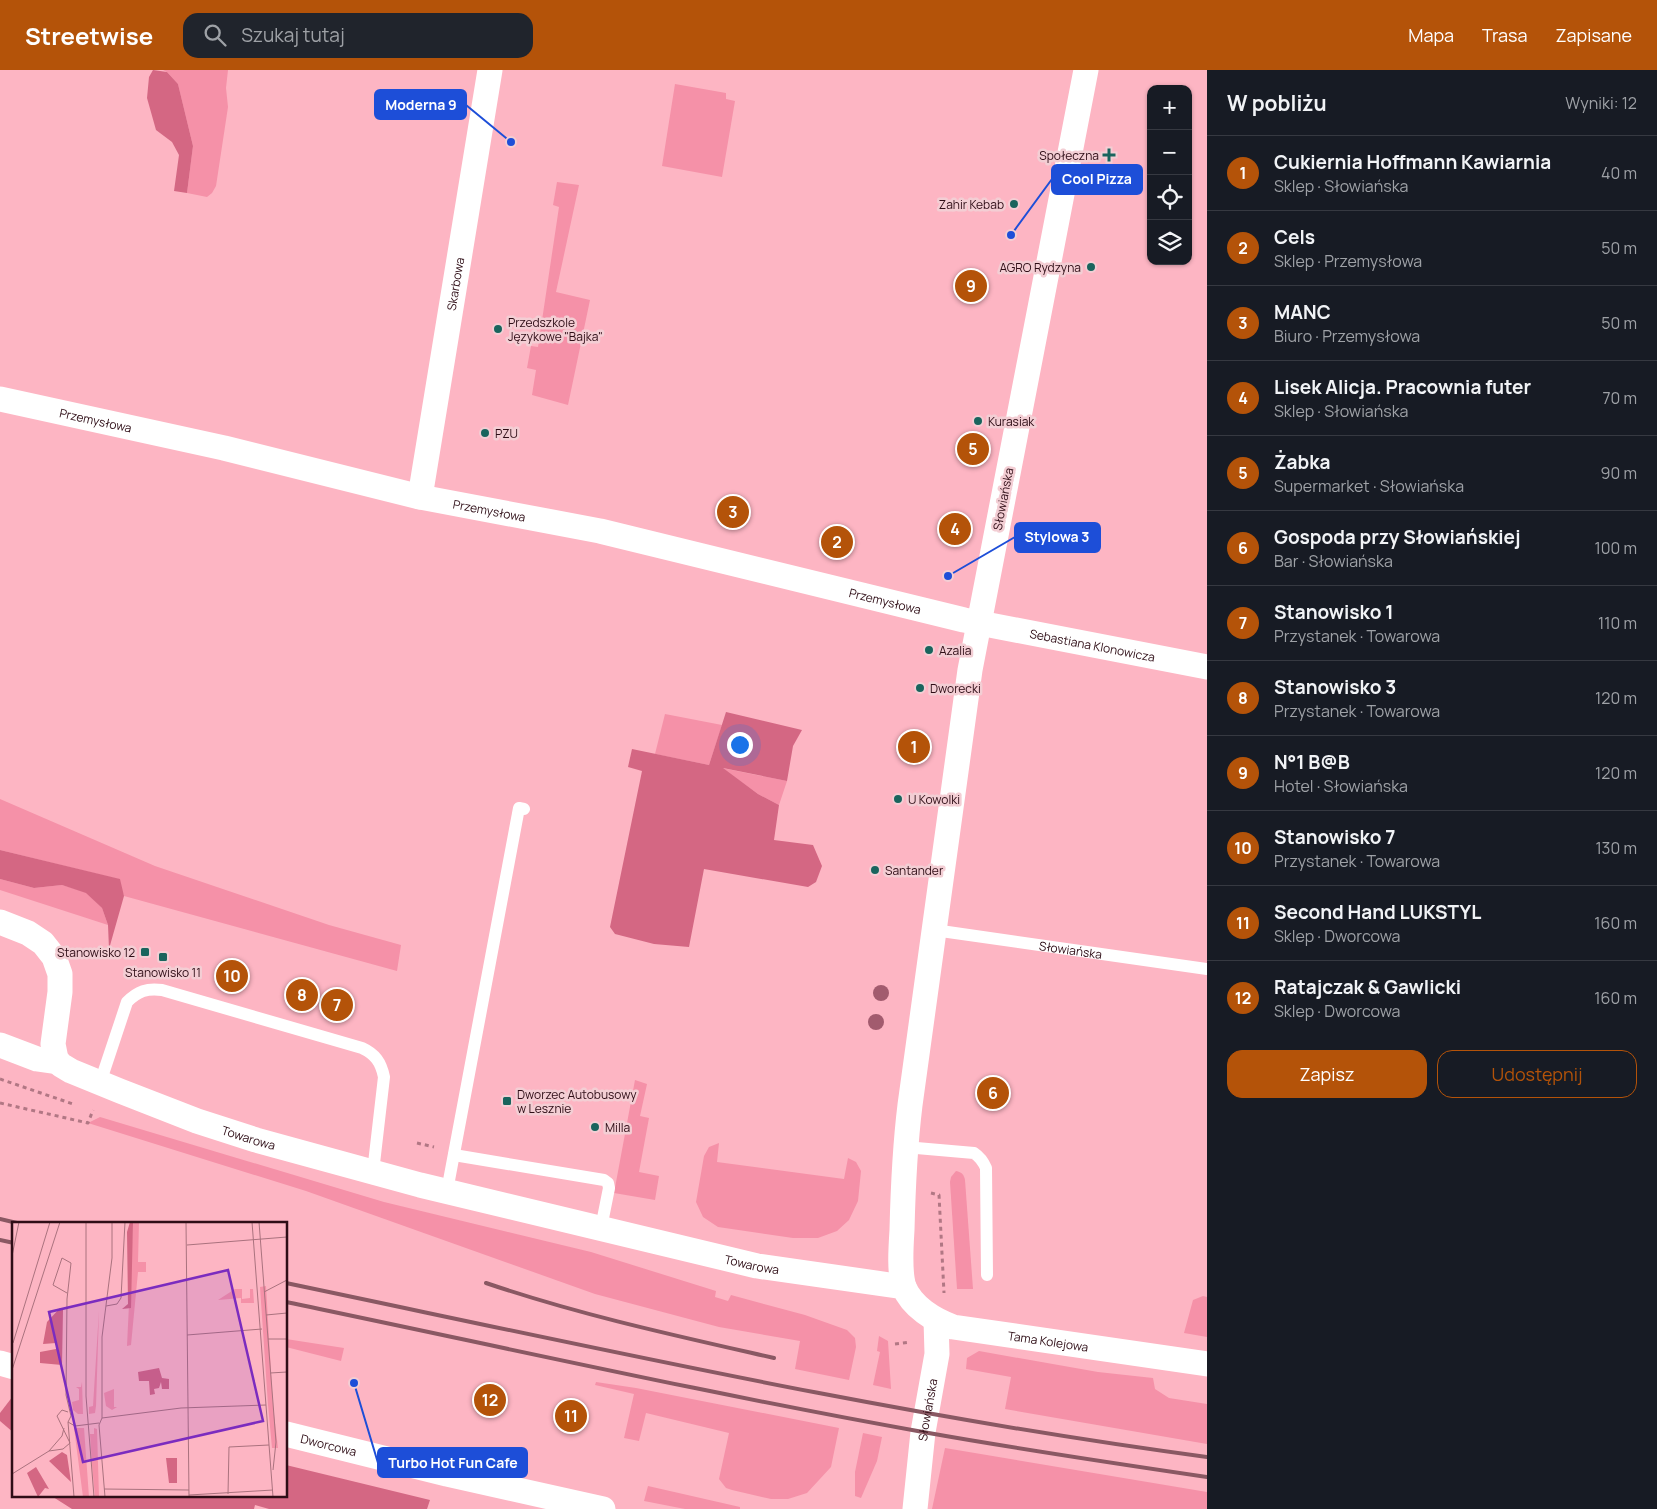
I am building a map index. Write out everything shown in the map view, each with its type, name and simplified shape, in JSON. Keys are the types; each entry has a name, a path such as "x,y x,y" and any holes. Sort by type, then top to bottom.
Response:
{"street":[{"name":"Skarbowa","path":"420,497 490,70"},
{"name":"Słowiańska","path":"904,1287 901,1261 905,1147 970,670 1086,70"},
{"name":"Przemysłowa","path":"0,399 224,448 420,497 600,531 978,623"},
{"name":"Sebastiana Klonowicza","path":"978,623 1207,667"},
{"path":"0,922 28,933 43,943 54,957 60,974 60,992 52,1044 53,1052 58,1062"},
{"name":"Towarowa","path":"0,1045 37,1059 58,1062 71,1071 168,1110 232,1133 286,1149 447,1191 757,1266 904,1287"},
{"name":"Tama Kolejowa","path":"904,1287 916,1304 936,1320 953,1327 1207,1364"},
{"name":"Słowiańska","path":"910,1506 937,1354 936,1320"},
{"name":"Dworcowa","path":"288,1434 448,1474 603,1509"}],"lane":[{"path":"447,1191 519,808 524,809"},
{"name":"Słowiańska","path":"934,930 1207,969"},
{"path":"100,1083 127,1002 142,990 162,990 362,1048 378,1058 384,1077 373,1172"},
{"path":"905,1147 974,1153 983,1162 986,1168 986,1275"},
{"path":"454,1154 604,1180 609,1188 601,1228"}],"path":[{"path":"0,1103 88,1123 93,1110"},
{"path":"417,1144 438,1147"},
{"path":"903,1185 939,1195 944,1294"}],"shaded area":[{"path":"153,70 167,72 178,84 193,146 187,193 174,191 179,155 172,142 156,130 147,98 149,77"},
{"path":"163,70 228,70 226,88 228,107 216,186 207,197 187,193 193,146 178,84"},
{"path":"675,84 726,93 726,99 735,101 722,177 662,166"},
{"path":"557,182 579,185 556,292 590,300 568,405 532,395 536,370 527,368 531,346 538,347 559,207 553,205"},
{"path":"726,712 802,730 793,746 787,781 723,768 758,794 779,805 774,840 813,845 822,866 816,882 808,887 704,869 689,947 654,944 615,934 610,927 642,771 628,767 632,749 709,765"},
{"path":"665,714 722,725 709,765 655,754"},
{"path":"722,768 787,781 779,805 758,794"},
{"path":"0,799 155,866 329,925 401,945 397,971 124,896 118,879 0,850"},
{"path":"0,850 120,879 124,896 109,949 108,925 102,908 86,893 62,885 34,888 0,879"},
{"path":"0,879 34,888 62,885 86,892 102,908 108,925 0,890"},
{"path":"635,1080 647,1084 640,1116 649,1118 639,1172 659,1176 655,1200 614,1193"},
{"path":"100,1117 384,1202 591,1252 716,1291 715,1297 728,1301 731,1295 805,1315 847,1330 855,1338 856,1347 849,1380 795,1369 800,1341 719,1327 595,1294 306,1191 88,1123"},
{"path":"719,1143 717,1162 844,1179 848,1158 856,1162 861,1171 858,1201 849,1220 837,1231 818,1238 793,1238 718,1227 703,1217 696,1202 704,1156 709,1147"},
{"path":"956,1171 962,1174 965,1180 973,1289 957,1289 950,1182 951,1177"},
{"path":"1203,1296 1207,1297 1207,1337 1184,1333 1193,1300"},
{"path":"879,1336 888,1341 891,1389 873,1385 880,1352 877,1351"},
{"path":"288,1339 344,1348 341,1361 288,1348"},
{"path":"979,1351 1098,1372 1153,1378 1155,1389 1169,1398 1207,1404 1207,1444 1005,1409 1011,1377 966,1369 967,1358"},
{"path":"596,1382 636,1388 839,1428 831,1467 807,1493 788,1499 771,1499 726,1488 719,1479 729,1433 646,1413 639,1441 624,1438 634,1394 595,1385"},
{"path":"12,1397 12,1431 0,1421 0,1413"},
{"path":"863,1433 882,1437 877,1461 861,1498 855,1496 855,1472"},
{"path":"945,1448 1207,1492 1207,1509 932,1509"},
{"path":"288,1465 430,1500 427,1509 269,1509 255,1505 254,1509 72,1509 52,1496 288,1496"},
{"path":"648,1486 740,1507 740,1509 685,1509 644,1501"}],"railway":[{"path":"0,1219 13,1222"},
{"path":"0,1240 12,1243"},
{"path":"288,1283 745,1379 860,1401 975,1422 1207,1457"},
{"path":"486,1283 593,1315 774,1358"},
{"path":"288,1302 684,1386 843,1417 994,1444 1207,1477"}],"place":[{"name":"Moderna 9","path":"511,142"},
{"name":"Społeczna","path":"1109,155"},
{"name":"Zahir Kebab","path":"1014,204"},
{"name":"Cool Pizza","path":"1011,235"},
{"name":"AGRO Rydzyna","path":"1091,267"},
{"name":"N°1 B@B","path":"971,286"},
{"name":"Przedszkole Językowe \"Bajka\"","path":"498,329"},
{"name":"Kurasiak","path":"978,421"},
{"name":"PZU","path":"485,433"},
{"name":"Żabka","path":"973,449"},
{"name":"MANC","path":"733,512"},
{"name":"Lisek Alicja. Pracownia futer","path":"955,529"},
{"name":"Cels","path":"837,542"},
{"name":"Stylowa 3","path":"948,576"},
{"name":"Azalia","path":"929,650"},
{"name":"Dworecki","path":"920,688"},
{"name":"Cukiernia Hoffmann Kawiarnia","path":"914,747"},
{"name":"U Kowolki","path":"898,799"},
{"name":"Santander","path":"875,870"},
{"name":"Stanowisko 12","path":"145,952"},
{"name":"Stanowisko 11","path":"163,957"},
{"name":"Stanowisko 7","path":"232,976"},
{"name":"Stanowisko 3","path":"302,995"},
{"name":"Stanowisko 1","path":"337,1005"},
{"name":"Gospoda przy Słowiańskiej","path":"993,1093"},
{"name":"Dworzec Autobusowy w Lesznie","path":"507,1101"},
{"name":"Milla","path":"595,1127"},
{"name":"Turbo Hot Fun Cafe","path":"354,1383"},
{"name":"Ratajczak & Gawlicki","path":"490,1400"},
{"name":"Second Hand LUKSTYL","path":"571,1416"}]}
